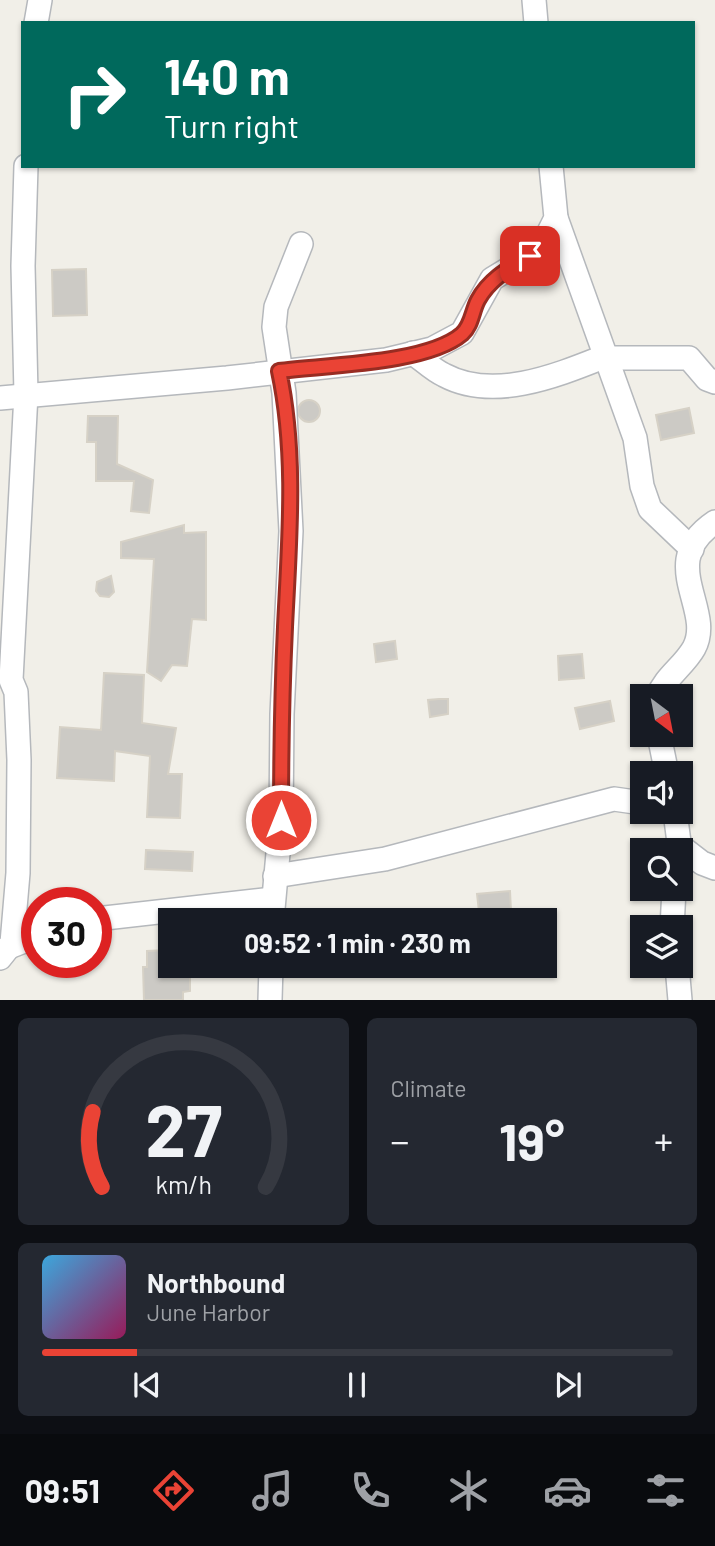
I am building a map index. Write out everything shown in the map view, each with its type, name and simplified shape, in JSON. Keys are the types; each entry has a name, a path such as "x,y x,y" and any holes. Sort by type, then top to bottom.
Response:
{"street":[{"path":"36,21 40,0"},
{"path":"534,0 537,21"},
{"path":"4,953 15,920 18,873 8,710 16,692 11,680 26,394 23,266 26,168"},
{"path":"551,168 556,218 635,438 642,486 650,509 692,549"},
{"path":"0,398 386,360 432,349 462,333 492,279 530,256 545,240 556,218"},
{"path":"272,908 281,820 282,702 291,531 286,428 274,327 276,307 301,244"},
{"path":"412,353 444,376 471,385 497,387 535,380 607,357 689,358 707,379 715,382"},
{"path":"665,684 694,647 698,624 687,559 697,538 715,522"},
{"path":"275,876 384,859 614,800 630,802"},
{"path":"678,834 702,863 715,868"},
{"path":"112,918 158,916"},
{"path":"4,953 21,944"},
{"path":"270,1000 271,978"},
{"path":"678,978 680,1000"}],"building":[{"path":"86,269 87,315 53,316 52,270"},
{"path":"309,400 317,403 320,411 317,419 309,422 301,419 298,411 301,403"},
{"path":"689,408 694,433 661,440 656,415"},
{"path":"88,416 118,416 117,464 153,480 149,513 131,511 134,481 96,481 96,442 87,442"},
{"path":"184,525 184,533 206,532 206,620 192,619 187,666 172,665 161,681 147,672 154,559 121,558 121,542"},
{"path":"111,576 114,592 109,597 100,596 96,591 97,582"},
{"path":"395,641 397,659 376,662 374,644"},
{"path":"582,654 584,678 559,680 558,656"},
{"path":"104,673 144,675 142,723 176,728 168,774 182,774 180,818 147,817 150,756 115,751 114,781 57,778 60,727 101,730"},
{"path":"448,699 448,714 430,717 428,700"},
{"path":"610,701 614,721 580,729 575,708"},
{"path":"146,850 193,852 192,871 145,869"},
{"path":"510,891 511,908 479,908 477,894"},
{"path":"158,950 158,978 190,978 190,991 183,992 183,1000 144,1000 143,967 147,967 147,951"}],"route":[{"path":"281,820 282,692 291,531 284,393 279,371 386,360 432,349 462,333 492,279 530,256"}]}
